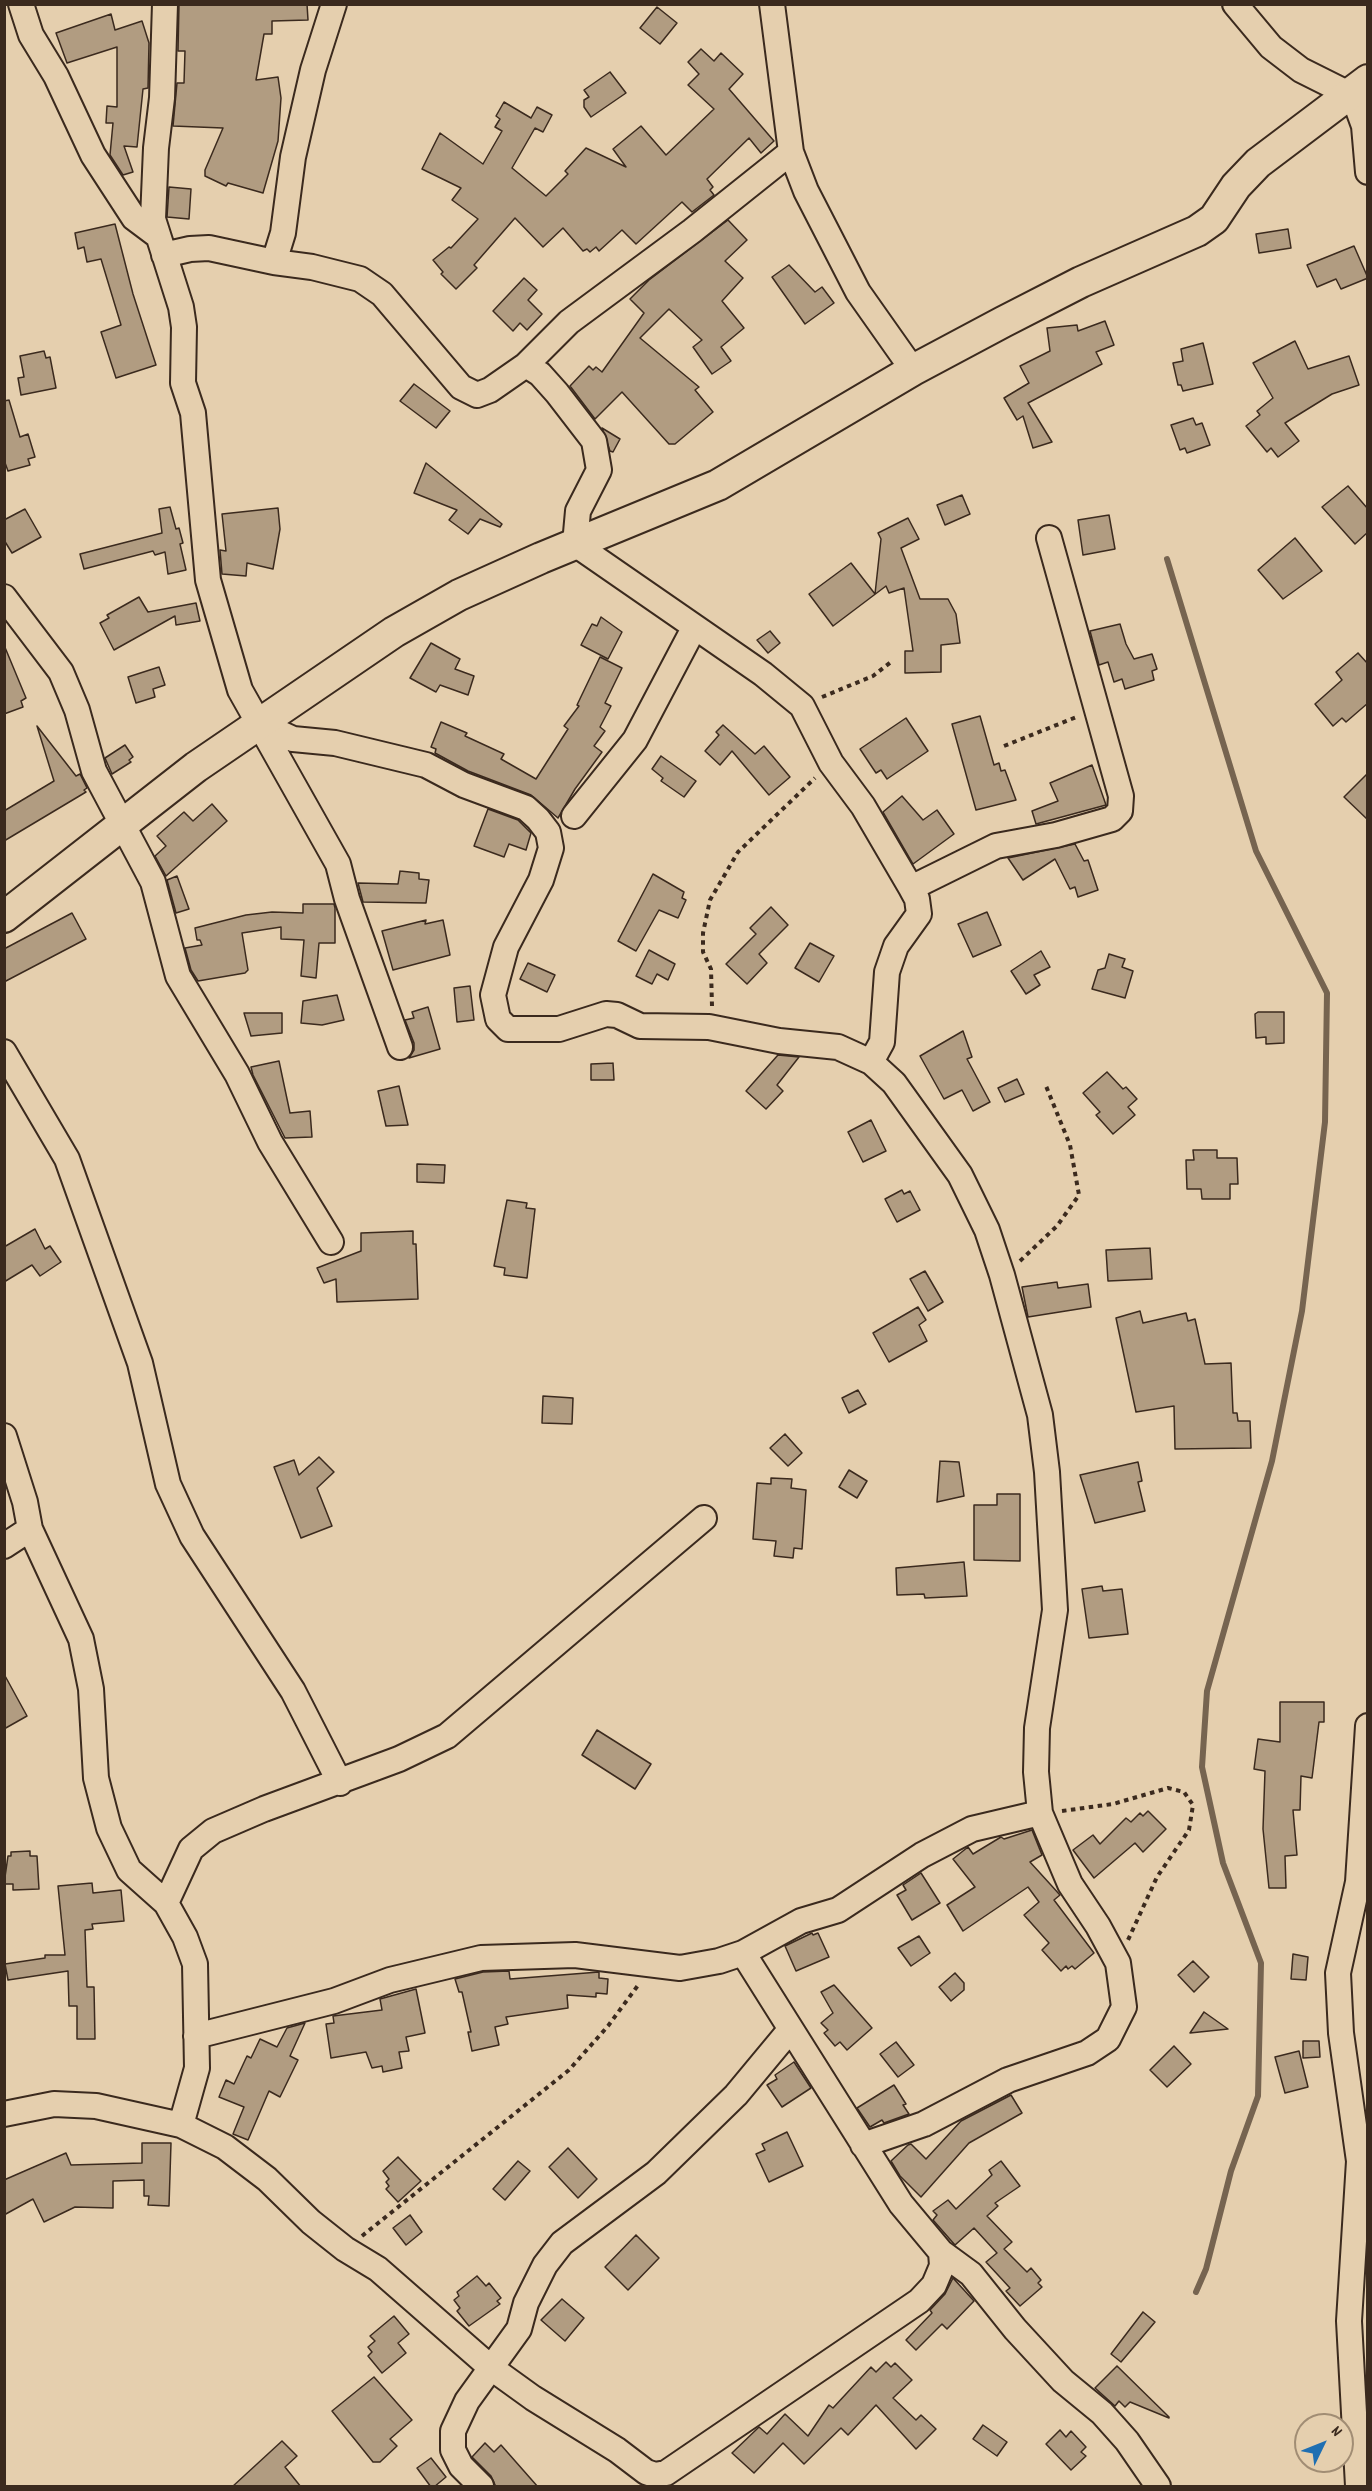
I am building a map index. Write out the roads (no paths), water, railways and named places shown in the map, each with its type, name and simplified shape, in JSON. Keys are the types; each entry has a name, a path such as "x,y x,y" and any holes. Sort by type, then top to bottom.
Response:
{"street":[{"path":"21,4 31,36 56,76 93,155 134,218 161,246 208,248 360,279 382,294 460,387 477,395 490,390 526,365 569,322 692,231 791,152"},
{"path":"165,4 162,98 156,148 153,219 181,307 184,327 183,383 193,413 208,580 240,690 338,864 347,899 400,1047"},
{"path":"274,262 283,233 293,157 313,70 334,4"},
{"path":"772,4 791,152 811,200 858,292 913,370"},
{"path":"1235,4 1271,47 1301,70 1357,87"},
{"path":"1357,87 1356,104 1364,126 1368,172"},
{"path":"4,917 196,767 394,632 459,596 575,544 718,485 913,370 1081,282 1197,231 1214,219 1236,186 1258,163 1357,87"},
{"path":"526,365 540,374 594,441 599,470 578,512 575,544"},
{"path":"911,888 996,846 1056,835 1112,819 1120,811 1121,796 1049,538"},
{"path":"575,544 763,674 802,705 831,763 863,806 911,888 917,899 919,914 896,946 887,972 882,1042 871,1062"},
{"path":"4,597 61,672 77,710 94,771 153,882 178,975 237,1074 270,1142 332,1242"},
{"path":"574,816 634,740 694,628"},
{"path":"258,723 292,739 335,743 426,765 464,785 526,808 538,819 548,832 550,848 541,880 506,947 493,995 498,1019 508,1029 559,1029 606,1014 617,1015 640,1026 709,1027 779,1041 838,1047 871,1062 894,1083 960,1175 987,1230 1002,1275 1040,1415 1047,1472 1055,1610 1037,1728 1036,1772 1040,1813 1070,1884 1098,1926 1118,1963 1124,2007 1108,2039 1087,2054 1008,2080 924,2124 862,2145"},
{"path":"4,1052 67,1159 140,1363 168,1484 192,1536 293,1691 340,1783"},
{"path":"4,1436 13,1457 30,1529 81,1639 91,1689 96,1778 109,1828 129,1870 166,1903 185,1937 195,1964 196,2068 181,2125"},
{"path":"166,1903 191,1849 213,1832 264,1809 340,1783 447,1736 704,1518"},
{"path":"4,1546 30,1529"},
{"path":"1358,2487 1349,2321 1359,2161 1341,2032 1338,1973 1358,1882 1368,1726"},
{"path":"196,2036 334,2001 390,1980 481,1958 575,1955 680,1968 743,1953 801,1921 838,1910 922,1855 972,1829 1040,1813"},
{"path":"743,1953 901,2204 941,2252 971,2274 1015,2329 1063,2381 1102,2413 1127,2441 1158,2487"},
{"path":"481,2487 461,2466 453,2450 453,2431 467,2401 519,2329 536,2278 562,2243 656,2174 736,2095 790,2030"},
{"path":"4,2114 54,2104 96,2106 181,2125 225,2147 267,2180 311,2222 345,2249 378,2269 490,2367 533,2398 617,2450 646,2472 666,2473 919,2301 933,2285 942,2265 941,2252"}],"waterway":[{"path":"1167,559 1256,851 1327,993 1325,1122 1302,1311 1272,1461 1207,1691 1202,1767 1223,1863 1261,1963 1258,2096 1231,2171 1206,2269 1196,2292"}]}
